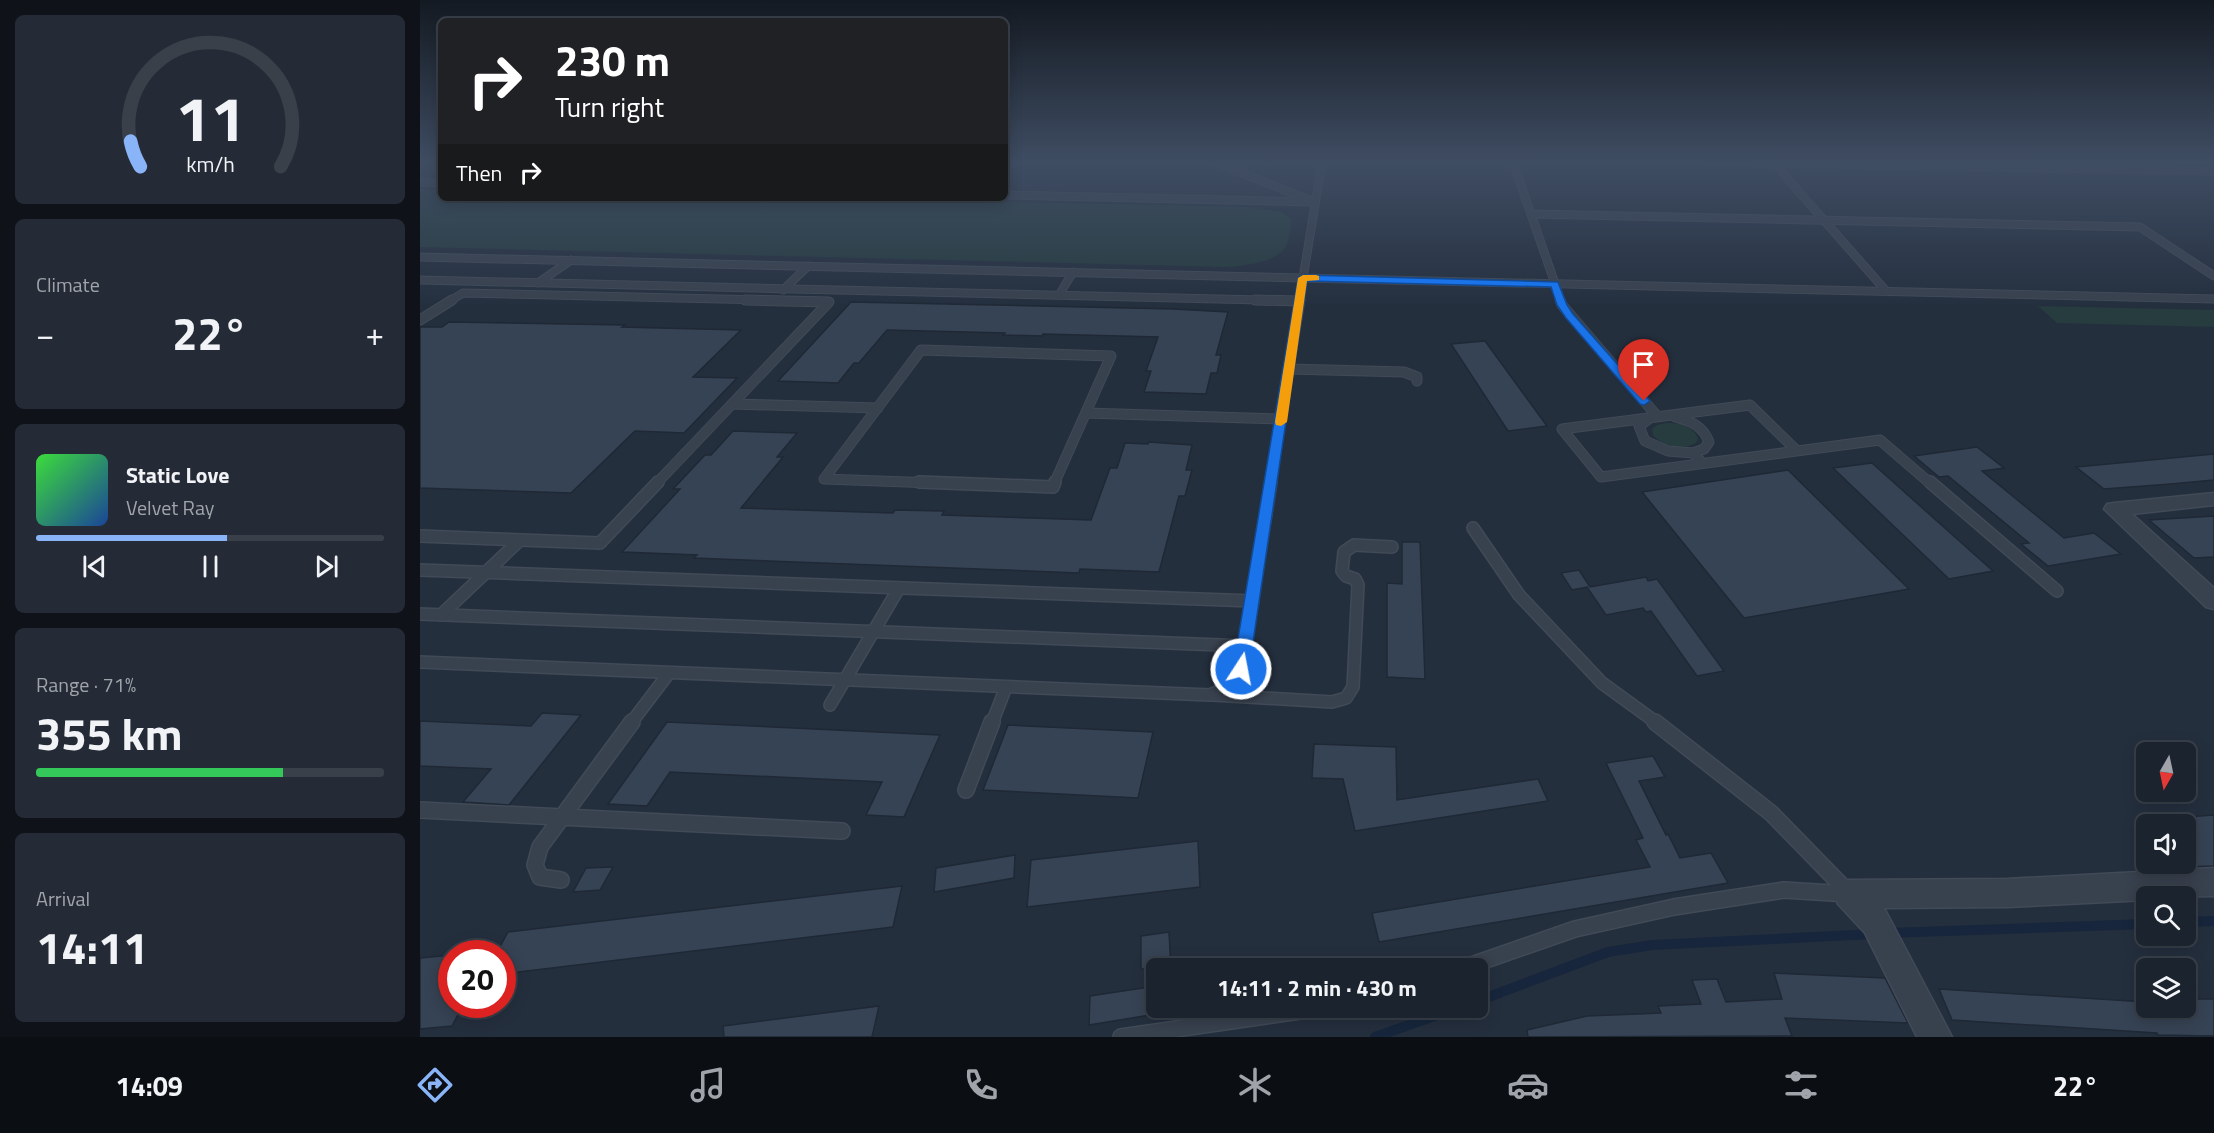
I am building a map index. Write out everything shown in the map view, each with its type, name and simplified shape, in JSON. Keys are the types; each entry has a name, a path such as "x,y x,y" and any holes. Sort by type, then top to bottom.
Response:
{"street":[{"path":"2214,499 2114,509 2214,602"},
{"path":"1849,894 2007,893 2214,882"},
{"path":"1849,894 1876,922 1935,1037"}],"lane":[{"path":"1210,695 1228,687 1241,669 1246,646 1314,210"},
{"path":"1530,210 1562,305 1658,416"},
{"path":"1815,210 1886,291"},
{"path":"1531,214 2140,226 2214,276"},
{"path":"420,257 2214,299"},
{"path":"520,294 571,260"},
{"path":"771,300 808,266"},
{"path":"1059,295 1073,272"},
{"path":"420,280 1299,301"},
{"path":"420,320 463,293 829,302 600,543 420,536"},
{"path":"921,350 1111,356 1053,487 824,479 878,408 921,350"},
{"path":"1289,369 1404,372 1417,377 1417,381"},
{"path":"732,404 878,408"},
{"path":"1797,450 1750,405 1562,429 1601,477 1880,440 2057,591"},
{"path":"1086,413 1281,419"},
{"path":"1658,416 1686,420 1699,426 1707,434 1709,442 1704,448 1693,453 1661,450 1648,443 1640,435 1640,426 1646,420 1658,416"},
{"path":"1693,453 1702,463"},
{"path":"1473,528 1519,595 1602,683 1690,748 1771,813 1849,894"},
{"path":"441,615 520,540"},
{"path":"420,662 1341,701 1349,696 1353,687 1358,585 1355,579 1346,576 1342,571 1344,552 1354,545 1392,547"},
{"path":"420,570 1253,601"},
{"path":"830,705 899,588"},
{"path":"420,614 1246,646"},
{"path":"561,880 540,877 535,866 540,848 560,817 669,673"},
{"path":"966,790 1006,687"},
{"path":"420,810 842,831"},
{"path":"1488,959 1575,928 1674,907 1784,890 1849,894"},
{"path":"1121,1037 1252,1018"}],"green space":[{"path":"420,210 1270,210 1282,212 1292,220 1287,244 1277,255 1261,262 1229,267 420,247"},
{"path":"2038,306 2214,310 2214,327 2057,323"},
{"path":"1666,423 1680,424 1688,428 1698,438 1696,443 1679,447 1667,445 1657,439 1652,429"}],"building":[{"path":"851,302 1228,312 1216,355 1221,355 1217,373 1211,373 1206,394 1144,392 1151,371 1146,371 1158,337 1003,335 1005,333 887,330 859,363 854,363 838,383 778,381"},
{"path":"449,322 625,325 622,327 741,330 693,377 737,378 684,433 635,431 571,493 420,488 420,327 442,327"},
{"path":"1485,341 1547,426 1508,431 1451,344"},
{"path":"733,431 797,433 777,457 783,457 741,508 893,513 895,510 944,511 942,515 1091,520 1110,468 1117,468 1125,443 1192,445 1186,470 1192,470 1185,496 1179,496 1159,572 1080,569 1079,573 694,558 697,555 622,552 680,489 673,489 705,455 711,455"},
{"path":"1977,447 2004,468 1982,471 2064,538 2094,533 2121,554 2048,566 2021,544 2029,543 1948,476 1939,477 1914,456"},
{"path":"2214,454 2214,480 2104,489 2076,467"},
{"path":"1872,463 1993,571 1949,579 1833,468"},
{"path":"1788,470 1909,589 1744,618 1642,492"},
{"path":"2214,516 2214,557 2194,558 2149,520"},
{"path":"1402,542 1420,542 1425,679 1387,677 1387,583 1402,584"},
{"path":"1579,570 1590,587 1646,577 1648,581 1657,579 1724,671 1697,676 1651,611 1646,612 1643,608 1606,615 1587,587 1572,590 1561,573"},
{"path":"542,713 581,715 509,805 463,802 491,769 420,766 420,721 531,726"},
{"path":"667,722 940,735 904,817 866,815 882,782 670,772 647,806 608,804"},
{"path":"1008,725 1153,732 1138,798 983,790"},
{"path":"1314,744 1396,747 1397,800 1538,779 1548,801 1355,831 1343,779 1312,778"},
{"path":"1653,756 1665,777 1639,781 1666,835 1668,834 1680,858 1711,853 1728,883 1379,942 1372,913 1650,867 1636,840 1643,838 1606,763"},
{"path":"2214,815 2214,866 2196,867 2196,816"},
{"path":"1198,841 1200,887 1027,907 1031,860"},
{"path":"1015,855 1014,878 934,892 936,868"},
{"path":"613,867 600,890 573,892 586,868"},
{"path":"902,886 893,927 516,972 516,940 504,940 508,932"},
{"path":"1169,932 1170,958 1146,958 1146,969 1141,969 1141,936"},
{"path":"438,956 438,1018 456,1018 452,1026 420,1029 420,958"},
{"path":"1774,973 1885,978 1908,1023 1785,1018 1792,1036 1528,1037 1527,1030 1587,1016 1661,1013 1658,1006 1701,1004 1692,980 1717,979 1726,1002 1782,999"},
{"path":"1146,988 1146,1016 1089,1025 1090,996"},
{"path":"1939,989 2136,1001 2136,1018 2196,1018 2196,999 2214,999 2214,1036 2158,1035 2157,1033 1952,1020"},
{"path":"879,1006 872,1037 724,1037 723,1026"}],"waterway":[{"path":"2196,922 2214,921"},
{"path":"1888,933 2136,924"},
{"path":"1488,997 1608,952 1652,945 1874,934"},
{"path":"1375,1037 1429,1018"}],"slow traffic":[{"path":"1281,422 1303,278 1316,278"}],"route":[{"path":"1241,669 1303,278 1555,284 1558,298 1570,316 1644,401"}]}
